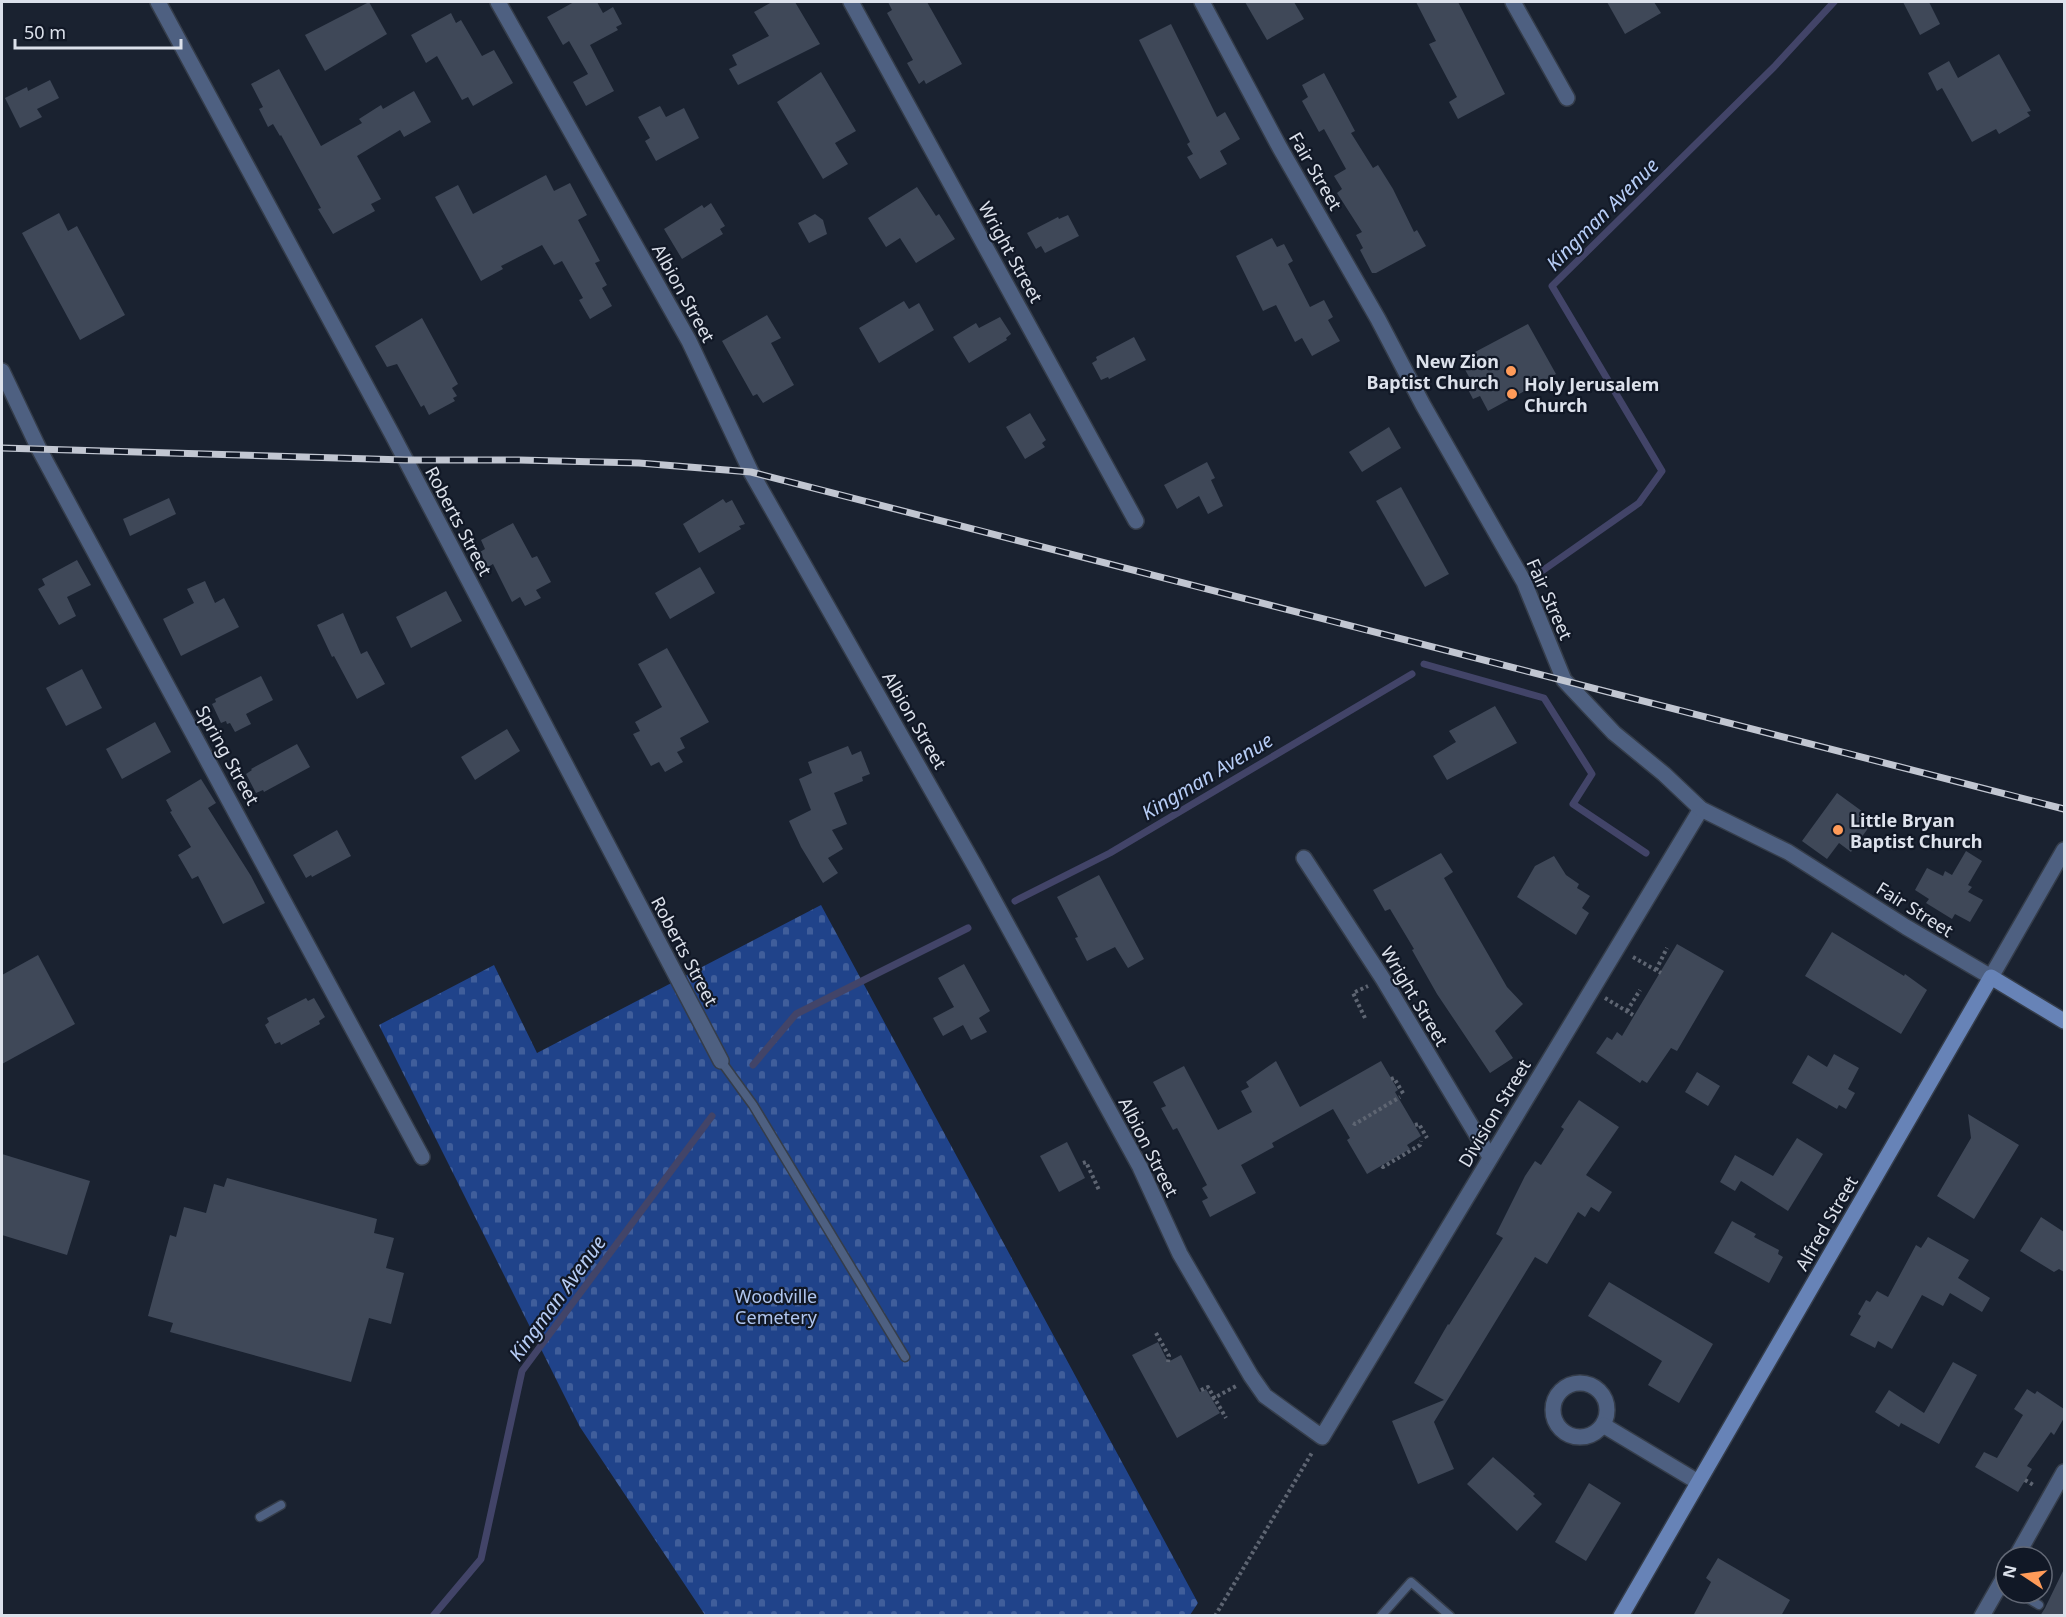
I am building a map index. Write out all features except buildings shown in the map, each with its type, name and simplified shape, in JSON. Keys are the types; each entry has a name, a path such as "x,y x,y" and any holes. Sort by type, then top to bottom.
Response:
{"main road":[{"name":"Fair Street","path":"1991,977 2064,1021"},
{"name":"Alfred Street","path":"1621,1616 1991,977"}],"street":[{"name":"Roberts Street","path":"158,2 392,434 721,1060"},
{"name":"Albion Street","path":"498,2 689,341 751,472 980,874 1140,1167 1180,1254 1265,1396 1322,1437"},
{"name":"Wright Street","path":"851,2 1136,521"},
{"name":"Fair Street","path":"1202,2 1280,148 1524,582 1564,680 1614,733 1664,774 1701,809 1788,852 1906,927 1991,977"},
{"path":"1513,2 1567,98"},
{"name":"Spring Street","path":"2,371 39,449 422,1157"},
{"name":"Division Street","path":"1322,1437 1701,809"},
{"name":"Alfred Street","path":"1991,977 2064,850"},
{"name":"Wright Street","path":"1304,858 1383,979 1490,1157"},
{"path":"1603,1425 1698,1482"},
{"path":"2023,1545 2064,1472"},
{"path":"1982,1616 1994,1597"}],"lane":[{"path":"721,1060 753,1105 905,1357"},
{"path":"260,1517 281,1505"},
{"path":"1381,1616 1411,1582 1450,1616"}],"path":[{"path":"1617,948 1661,973"},
{"path":"1656,970 1667,948"},
{"path":"1365,1018 1353,993 1383,979"},
{"path":"1591,990 1633,1015"},
{"path":"1627,1011 1640,990"},
{"path":"1353,1123 1402,1096 1394,1078 1391,1079"},
{"path":"1415,1125 1419,1124 1427,1138"},
{"path":"1382,1166 1420,1145 1421,1141"},
{"path":"1083,1163 1086,1162 1099,1190"},
{"path":"1156,1333 1169,1356 1168,1362"},
{"path":"1213,1398 1251,1376"},
{"path":"1201,1390 1208,1387 1226,1418"},
{"path":"1215,1616 1322,1437"}],"green space":[{"name":"Woodville Cemetery","path":"821,905 1198,1603 1190,1615 705,1615 580,1427 379,1025 494,965 537,1053"}],"waterway":[{"name":"Kingman Avenue","path":"1542,571 1639,503 1662,471 1552,286 1774,67 1834,2"},
{"path":"1424,664 1544,698 1592,774 1573,804 1646,853"},
{"name":"Kingman Avenue","path":"1015,901 1110,853 1412,674"},
{"name":"Kingman Avenue","path":"753,1065 796,1014 968,928"},
{"name":"Kingman Avenue","path":"433,1616 481,1559 522,1371 712,1116"}],"railway":[{"path":"2,448 405,460 639,463 751,472 2064,809"}],"place":[{"name":"New Zion Baptist Church","path":"1511,371"},
{"name":"Holy Jerusalem Church","path":"1512,394"},
{"name":"Little Bryan Baptist Church","path":"1838,830"}]}
